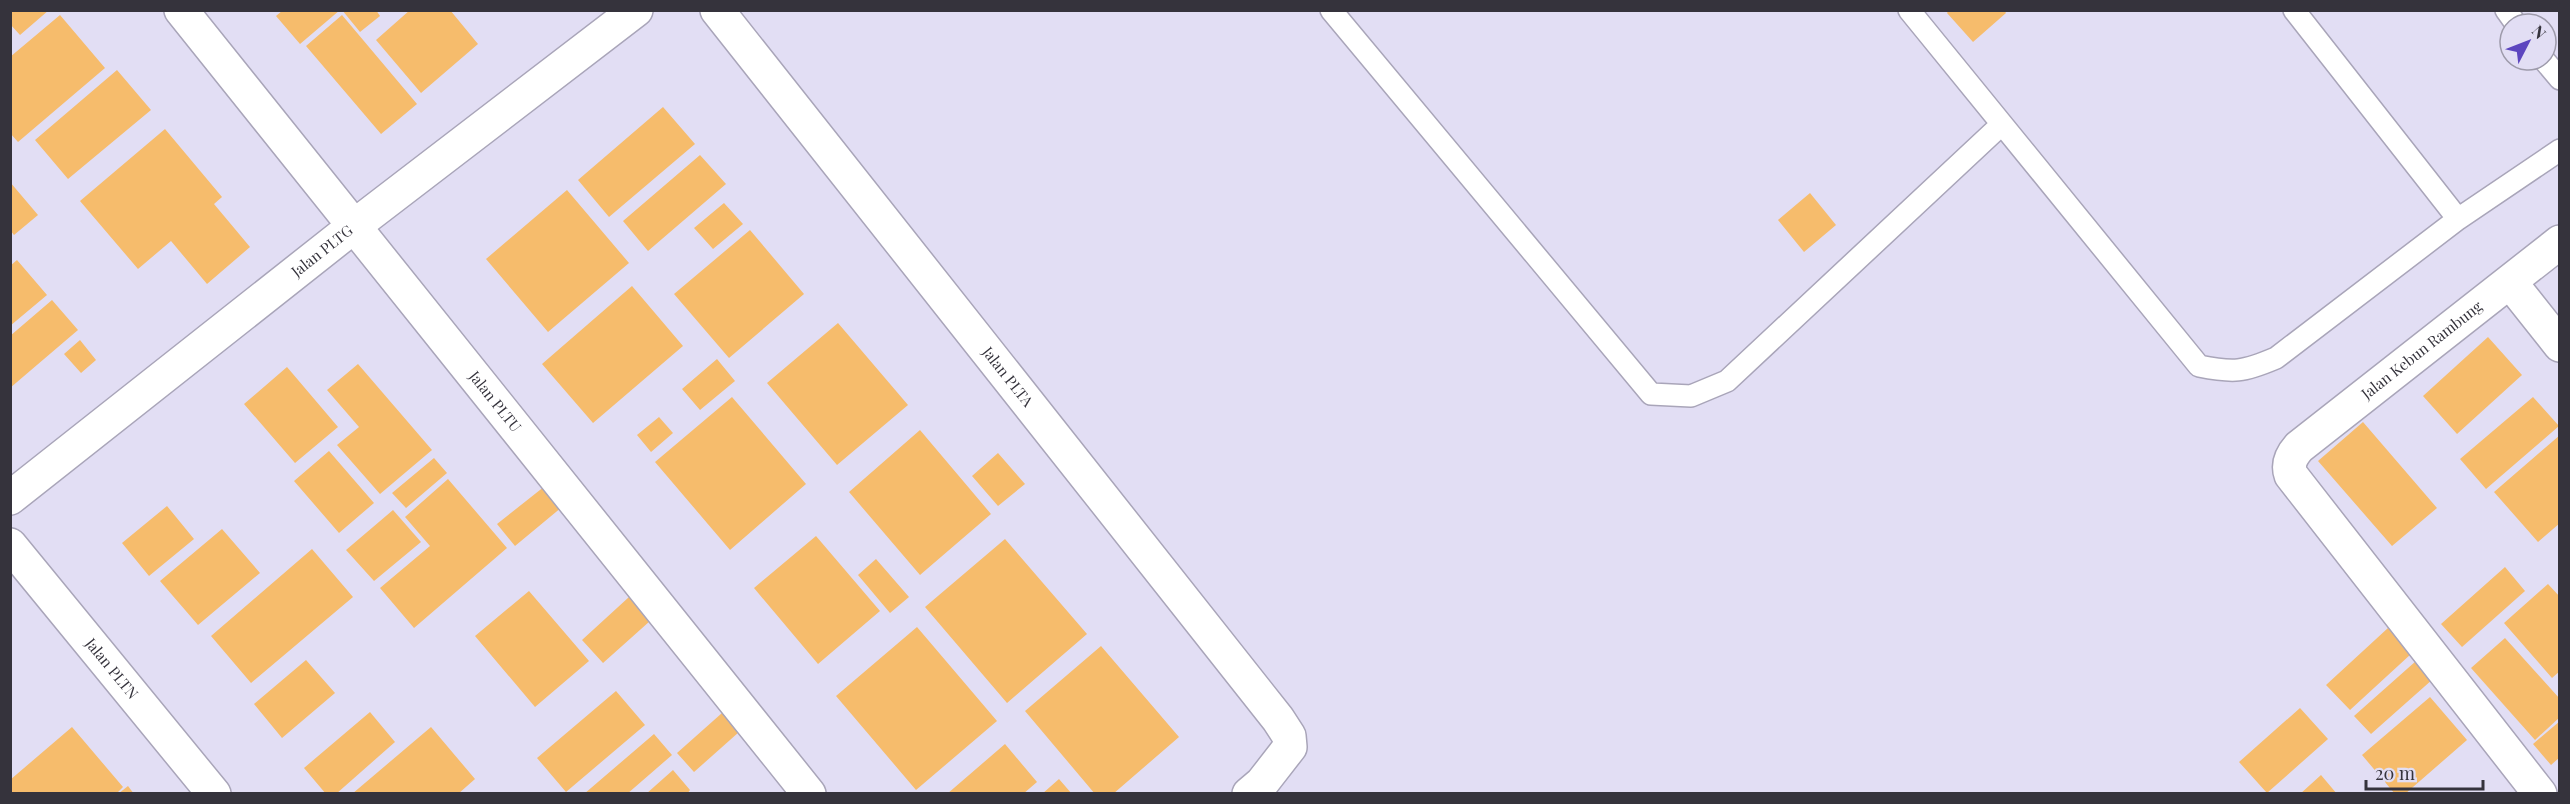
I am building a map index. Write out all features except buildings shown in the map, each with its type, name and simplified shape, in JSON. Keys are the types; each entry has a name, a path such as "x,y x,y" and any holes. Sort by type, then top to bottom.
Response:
{"street":[{"name":"Jalan PLTU","path":"181,10 809,794"},
{"name":"Jalan PLTG","path":"10,498 353,227 636,10"},
{"name":"Jalan PLTA","path":"717,10 1278,719 1289,736 1290,747 1262,783 1249,794"},
{"name":"Jalan Kebun Rambung","path":"2540,794 2291,475 2290,462 2299,447 2559,242"},
{"path":"2510,282 2559,345"},
{"name":"Jalan PLTN","path":"10,545 214,794"}],"lane":[{"path":"1331,10 1651,393 1691,396 1727,381 2001,125"},
{"path":"1909,10 2199,366 2230,372 2256,367 2276,358 2458,219 2559,150"},
{"path":"2294,10 2458,219"}]}
